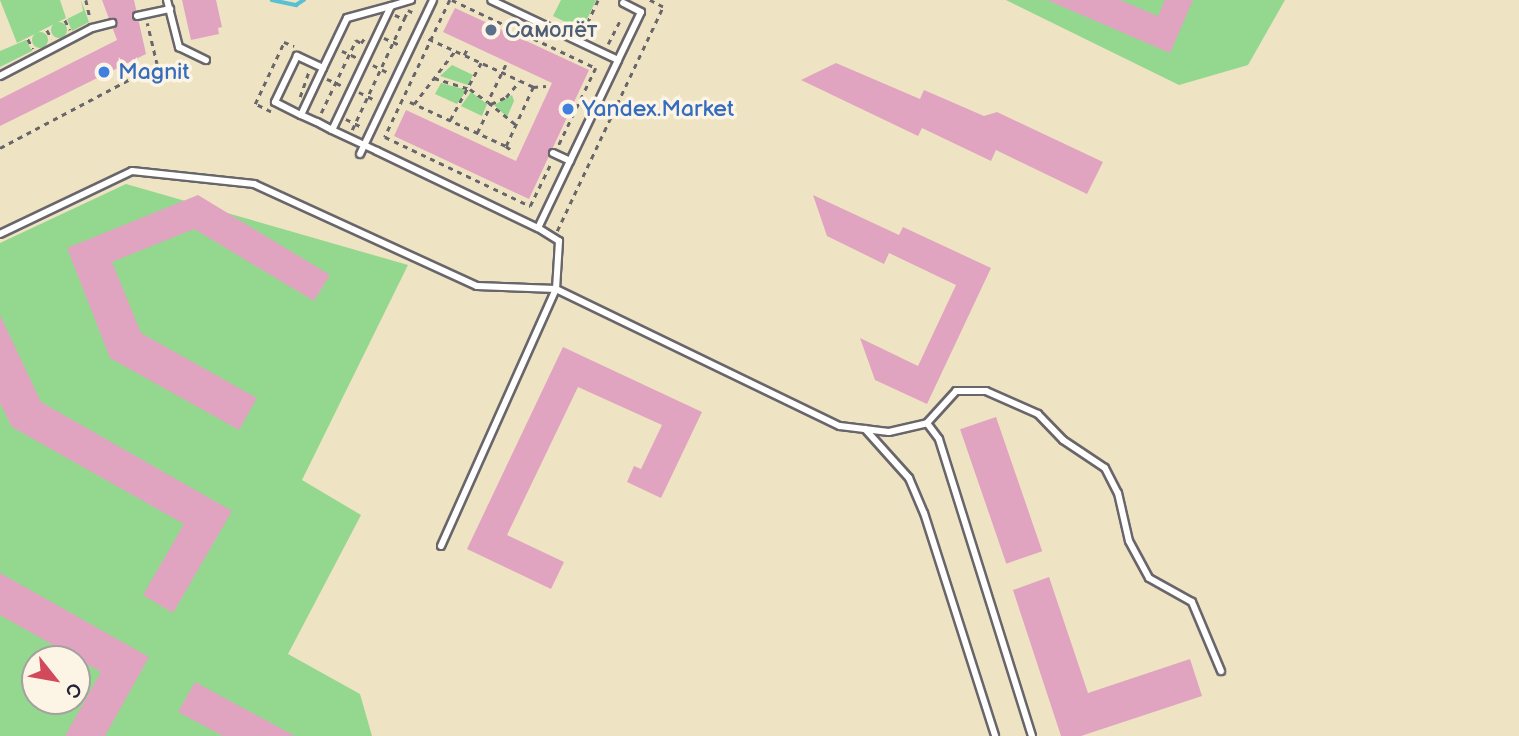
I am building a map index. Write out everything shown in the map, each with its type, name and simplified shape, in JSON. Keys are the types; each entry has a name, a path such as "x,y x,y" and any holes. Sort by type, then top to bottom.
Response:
{"lane":[{"path":"167,0 179,47 206,60"},
{"path":"301,115 347,18 390,9 411,0"},
{"path":"360,154 433,0"},
{"path":"491,0 618,60"},
{"path":"538,228 641,12 623,3"},
{"path":"137,16 170,9"},
{"path":"332,130 390,9"},
{"path":"0,76 92,28 112,23"},
{"path":"323,68 297,56 275,102 538,228 559,241 556,289 441,546"},
{"path":"554,153 570,161"},
{"path":"0,234 132,171 154,171 254,184 477,286 556,289 840,426 889,432 927,423 956,391 986,391 1038,414 1063,440 1105,468 1118,493 1129,541 1149,579 1192,602 1221,671"},
{"path":"927,423 939,439 1032,736"},
{"path":"865,429 909,478 924,513 995,736"}],"path":[{"path":"86,0 92,28"},
{"path":"523,221 530,206 554,153 596,68 451,0 385,137 530,206 545,213"},
{"path":"467,7 470,0"},
{"path":"578,41 598,0"},
{"path":"555,237 663,7 649,0"},
{"path":"390,9 404,19"},
{"path":"348,137 408,10 438,24"},
{"path":"0,148 157,65 145,14"},
{"path":"603,53 619,22"},
{"path":"417,34 520,82 533,87 546,86"},
{"path":"254,104 284,41 296,47"},
{"path":"464,55 468,47"},
{"path":"455,51 412,103 514,152"},
{"path":"450,120 470,89 481,63"},
{"path":"477,133 506,65"},
{"path":"300,97 309,71"},
{"path":"433,78 470,89 516,125"},
{"path":"489,103 506,97 520,82"},
{"path":"506,146 533,87"},
{"path":"433,120 436,114"}],"green space":[{"path":"0,0 60,0 66,18 17,43"},
{"path":"81,0 89,22 72,31 67,19 83,11"},
{"path":"561,0 596,0 582,30 553,16"},
{"path":"1006,0 1285,0 1248,65 1179,85"},
{"path":"59,22 65,24 65,36 59,38 53,36 51,30 53,24"},
{"path":"37,32 43,32 48,40 46,46 37,48 32,43 32,37"},
{"path":"26,40 32,51 0,67 0,51"},
{"path":"452,65 473,75 468,85 440,76"},
{"path":"441,83 467,90 457,104 435,94"},
{"path":"471,92 487,104 482,116 461,106"},
{"path":"512,95 514,101 507,117 494,105"},
{"path":"126,184 408,265 302,480 361,515 288,654 360,694 372,736 0,736 0,243"}],"building":[{"path":"102,0 134,0 146,54 0,126 0,99 117,40"},
{"path":"182,0 216,0 222,27 218,28 219,34 191,40"},
{"path":"1047,0 1120,0 1158,16 1165,0 1193,0 1170,53"},
{"path":"455,8 589,70 529,199 394,136 406,110 516,161 552,83 443,32"},
{"path":"836,63 920,99 924,90 984,116 997,112 1103,162 1087,194 996,150 991,161 922,128 918,136 801,80"},
{"path":"198,195 330,275 314,301 194,229 112,262 141,333 257,398 239,430 110,358 67,248"},
{"path":"813,195 899,235 903,227 991,268 927,404 875,380 860,338 918,366 956,285 889,253 884,264 827,236"},
{"path":"0,315 41,402 232,511 173,613 143,595 184,524 12,427 0,403"},
{"path":"563,347 702,412 661,498 627,482 634,466 641,469 662,425 578,387 507,535 564,562 551,589 467,549"},
{"path":"996,417 1042,551 1006,564 960,429"},
{"path":"0,573 149,657 105,736 65,736 77,715 91,715 91,690 101,672 91,666 91,645 53,645 0,615"},
{"path":"1049,577 1088,693 1190,659 1202,696 1081,736 1061,736 1013,590"},
{"path":"195,682 295,736 223,736 178,712"}],"waterway":[{"path":"272,0 296,5 304,0"}],"place":[{"name":"Самолёт","path":"491,30"},
{"name":"Magnit","path":"104,72"},
{"name":"Yandex.Market","path":"568,109"}]}
